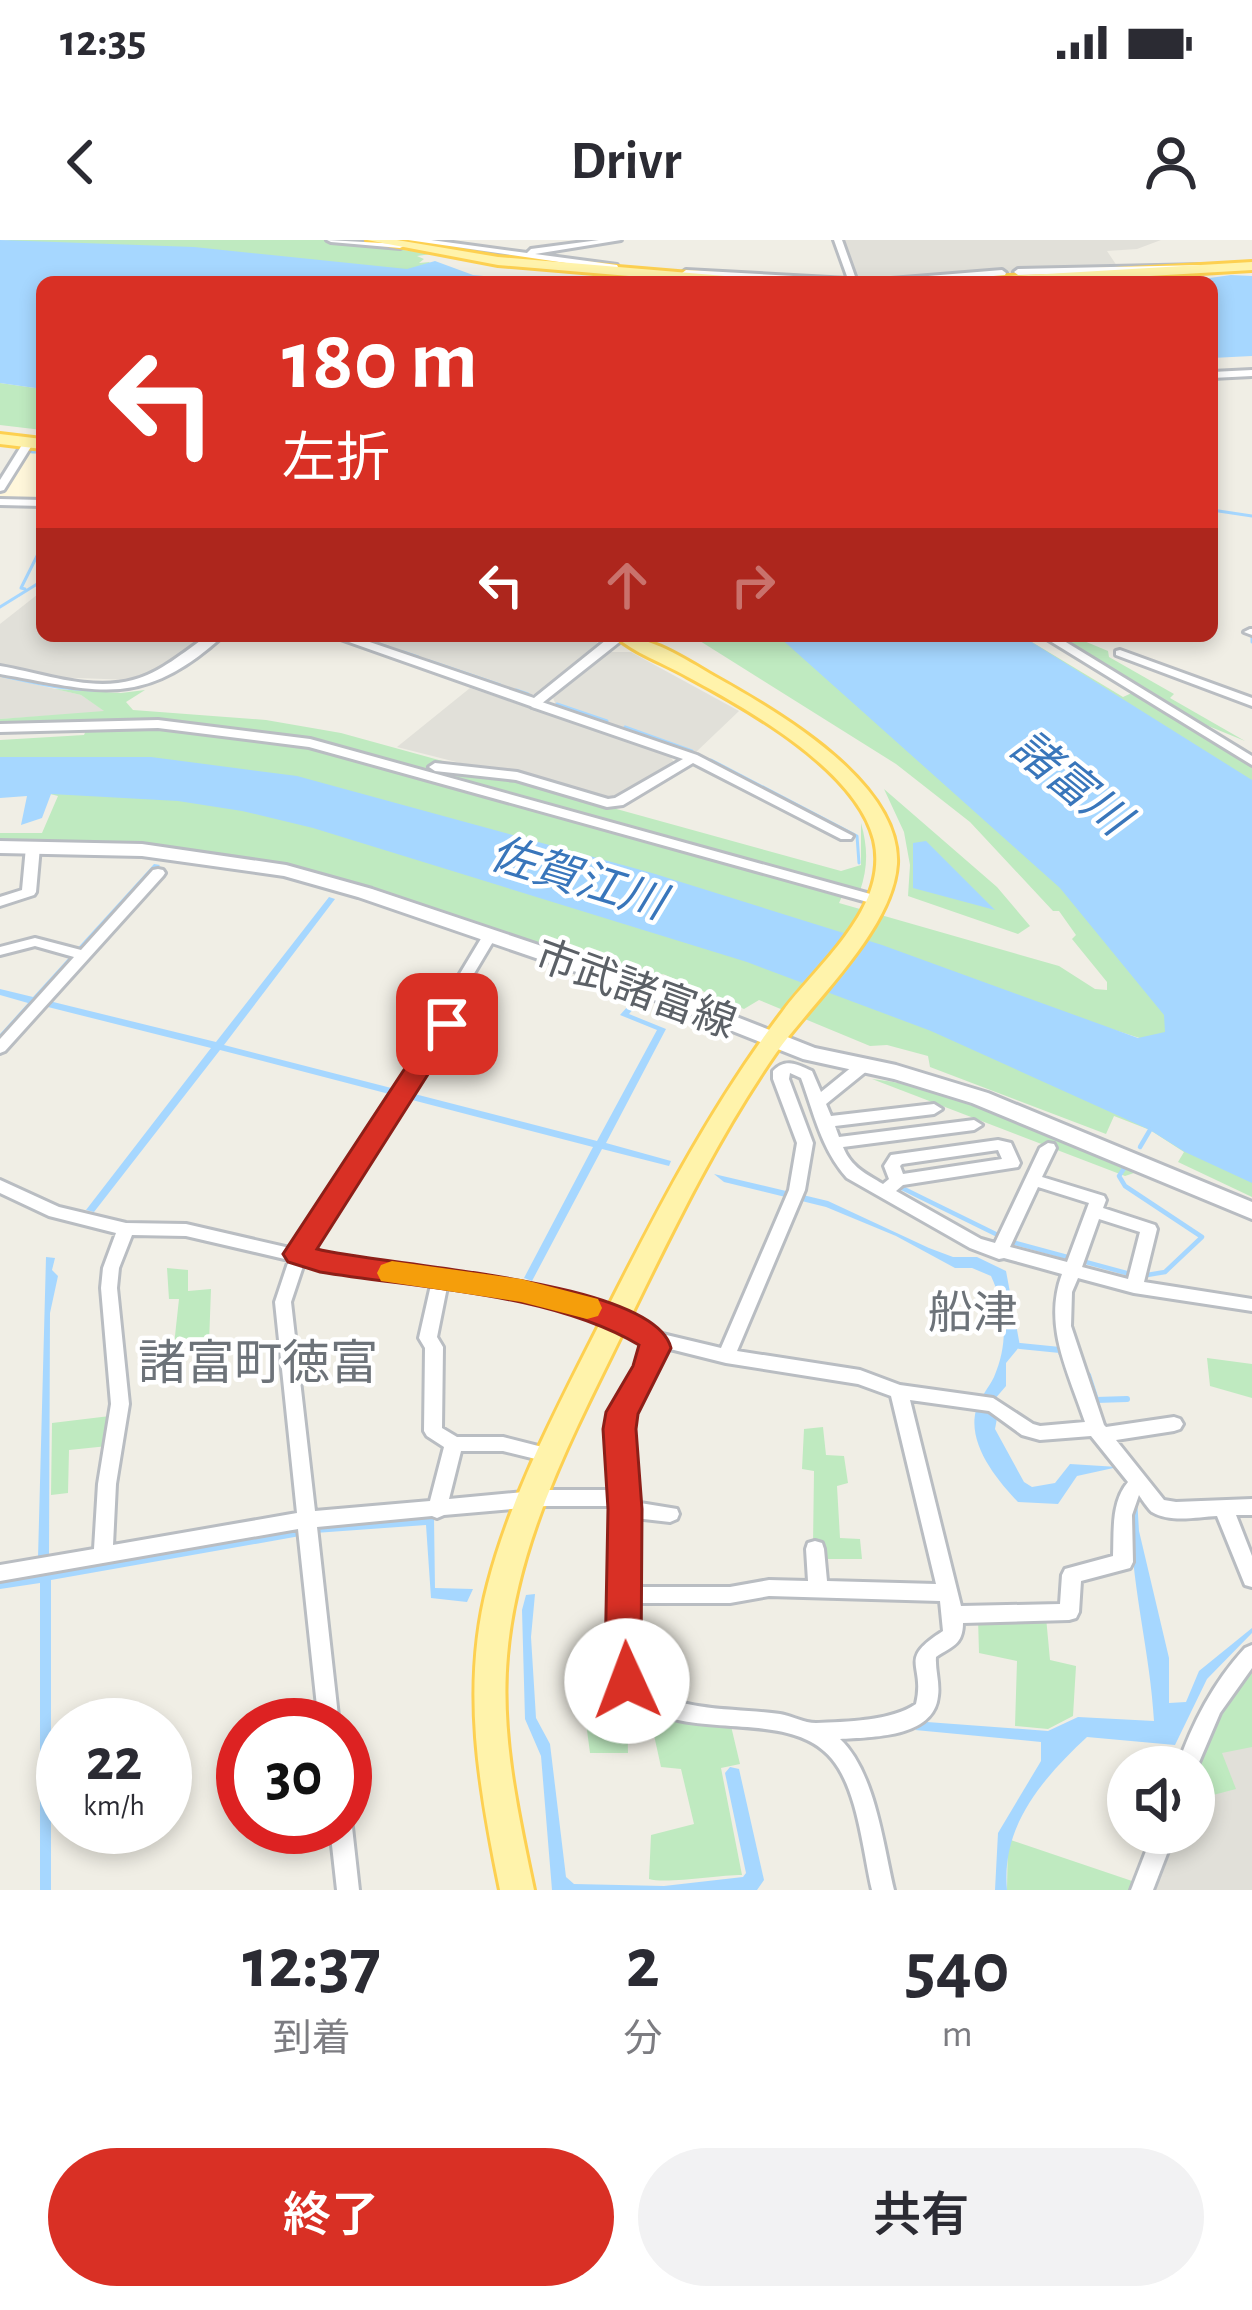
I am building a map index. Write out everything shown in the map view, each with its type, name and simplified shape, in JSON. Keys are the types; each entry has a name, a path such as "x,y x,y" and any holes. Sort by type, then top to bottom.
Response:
{"main road":[{"path":"374,240 667,276"},
{"path":"1066,276 1252,266"},
{"path":"0,439 35,443"},
{"path":"517,1890 491,1750 488,1686 502,1587 528,1501 708,1135 873,906 884,875 885,842 874,812 855,784 784,729 632,642"},
{"name":"市武諸富線","path":"0,847 142,850 286,872 780,1031 863,1066 980,1098 1252,1211"}],"street":[{"path":"331,240 406,243"},
{"path":"507,255 617,240"},
{"path":"838,240 848,276"},
{"path":"451,249 614,272"},
{"path":"572,264 738,276"},
{"path":"1018,272 1201,267"},
{"path":"965,276 1002,273"},
{"path":"701,274 710,276"},
{"path":"1218,375 1252,373"},
{"path":"0,488 35,443"},
{"path":"0,502 36,503"},
{"path":"0,670 45,680 130,685 151,679 207,642"},
{"path":"356,642 693,758 847,836"},
{"path":"536,704 614,642"},
{"path":"1058,642 1252,760"},
{"path":"1120,653 1252,703"},
{"path":"0,728 120,723 210,728 310,742 873,906"},
{"path":"1201,727 1252,746"},
{"path":"402,766 517,776 607,803 618,802 693,758"},
{"path":"0,902 31,888 33,847"},
{"path":"0,1048 80,954 158,873"},
{"path":"325,1698 283,1316 298,1254 447,1024 453,997 490,935"},
{"path":"0,952 35,942 80,954"},
{"path":"817,1104 863,1066"},
{"path":"726,1357 795,1195 805,1143 781,1072 800,1068 832,1143 854,1174 892,1185 945,1228 1073,1266 1252,1305"},
{"path":"824,1121 934,1108"},
{"path":"832,1143 974,1125"},
{"path":"998,1145 1005,1147 1012,1163 1009,1167 892,1185 897,1159 998,1145"},
{"path":"1002,1245 1048,1148"},
{"path":"1034,1180 1098,1199 1064,1292 1062,1326 1098,1432 1158,1506 1252,1508"},
{"path":"0,1186 56,1212 127,1229 186,1230 566,1300 617,1318 653,1338 726,1357 860,1377 899,1392 986,1403 1028,1430 1098,1432 1174,1424"},
{"path":"1094,1211 1149,1229 1136,1279"},
{"path":"103,1556 107,1484 120,1404 109,1288 111,1268 127,1229"},
{"path":"440,1280 428,1338 434,1347 433,1431 454,1444 502,1444 548,1456"},
{"path":"653,1338 648,1369 622,1412 619,1429 625,1504 623,1665 636,1693 657,1705 815,1732 906,1724 920,1715 928,1702 924,1659 953,1635 952,1615 899,1392"},
{"path":"437,1510 454,1444"},
{"path":"952,1615 1070,1612 1072,1575 1124,1562 1123,1515 1131,1489 1142,1487"},
{"path":"0,1573 304,1520 528,1501 625,1504 670,1514"},
{"path":"1224,1510 1252,1579"},
{"path":"814,1549 818,1589"},
{"path":"626,1594 730,1595 769,1588 945,1593"},
{"path":"1194,1746 1223,1685 1252,1654"},
{"path":"815,1732 837,1750 853,1777 883,1890"},
{"path":"344,1854 348,1890"},
{"path":"1142,1890 1156,1854"}],"shaded area":[{"path":"839,240 1161,240 1137,249 1107,251 1117,266 958,276 854,276"},
{"path":"26,452 36,453 36,501 0,500 0,492"},
{"path":"36,596 36,642 198,642 149,676 132,680 49,677 0,664 0,624"},
{"path":"376,642 597,642 536,694"},
{"path":"608,652 631,652 739,711 695,753 556,705 553,698"},
{"path":"0,676 81,695 106,712 0,719"},
{"path":"470,688 670,756 675,764 606,800 397,747"},
{"path":"1252,1664 1252,1890 1152,1890 1165,1854 1215,1854 1215,1746 1207,1746"}],"green space":[{"path":"0,240 364,240 385,245 363,244 431,254 417,256 424,259 419,263 430,262 413,276"},
{"path":"0,383 36,388 36,429 0,425"},
{"path":"702,642 794,642 1057,878 1171,1012 1177,1050 652,882 0,762 0,740 84,735 90,721 0,725 0,719 104,711 81,695 55,689 145,690 126,702 133,710 266,720 341,733 841,871 861,865 861,823 866,857 863,882 860,891 846,888 839,903 1059,966 1095,989 1107,990 1107,982 1072,939 1076,935 1059,911 1053,911 970,822 896,764"},
{"path":"1031,642 1123,697 1134,692 1252,765 1252,788"},
{"path":"1066,642 1086,642 1108,651 1109,657 1174,694 1170,698 1245,741 1201,723"},
{"path":"65,787 277,807 679,932 1252,1155 1252,1197 1178,1162 1184,1152 1150,1130 1114,1116 1106,1134 930,1067 928,1056 887,1045 870,1046 759,1000 744,1009 663,974 648,980 341,881 237,856 178,848 0,841 0,833 42,833 58,796 50,794"},
{"path":"884,789 997,887 1030,926 1018,934 908,896 910,865 904,832"},
{"path":"872,1079 976,1103 1143,1170 1125,1176"},
{"path":"167,1268 188,1270 188,1291 211,1289 209,1343 174,1345 179,1299 169,1299"},
{"path":"1207,1358 1252,1364 1252,1398 1210,1386"},
{"path":"110,1416 108,1446 69,1450 68,1493 51,1495 52,1423"},
{"path":"823,1427 826,1455 844,1456 848,1483 837,1486 840,1538 860,1539 862,1559 821,1559 813,1545 814,1471 802,1469 804,1429"},
{"path":"1046,1617 1050,1660 1076,1666 1073,1716 1048,1729 1015,1726 1017,1661 979,1653 978,1618"},
{"path":"1252,1664 1252,1747 1222,1753 1236,1789 1215,1794 1215,1746 1203,1746"},
{"path":"615,1685 627,1711 628,1753 590,1753 585,1715 608,1714"},
{"path":"650,1717 731,1726 740,1764 721,1768 742,1875 649,1879 651,1835 694,1824 681,1769 661,1767"},
{"path":"1008,1839 1135,1882 1132,1890 1007,1890"}],"water":[{"path":"0,240 194,247 407,269 435,261 484,276 36,276 36,388 0,383"},
{"path":"1252,276 1252,356 1218,358 1218,277"},
{"path":"785,642 1032,642 1252,780 1252,1183 1150,1130 931,1031 747,962 313,828 178,801 51,794 42,818 21,825 27,796 0,798 0,757 151,757 297,776 652,873 882,945 1138,1038 1165,1032 1164,1015 1060,888"},
{"path":"926,841 995,910 913,888 913,843"},
{"path":"154,864 160,865 41,999 216,1042 329,897 335,899 224,1045 597,1141 657,1030 620,1015 637,996 642,998 629,1014 666,1029 606,1143 671,1161 669,1166 602,1149 532,1281 524,1278 593,1147 220,1050 94,1212 86,1210 211,1048 36,1004 0,1044 0,1034 28,1003 0,995 0,989 33,997"},
{"path":"714,1174 828,1201 929,1248 953,1257 977,1257 1006,1271 1020,1346 1006,1363 1006,1386 988,1407 998,1413 995,1429 1024,1482 1032,1487 1055,1483 1070,1464 1118,1467 1077,1476 1058,1504 1018,1502 993,1472 974,1423 979,1401 999,1364 1004,1338 1000,1301 991,1276 972,1268 955,1268 896,1236 826,1207 724,1182"},
{"path":"46,1257 55,1258 52,1270 58,1276 50,1313 49,1556 38,1558"},
{"path":"1137,1498 1139,1531 1169,1658 1169,1703 1186,1702 1199,1671 1252,1628 1252,1633 1207,1679 1175,1745 1087,1737 1070,1753 1028,1805 1011,1845 1007,1890 995,1890 998,1833 1041,1761 1041,1742 915,1730 927,1722 1048,1731 1078,1717 1154,1721 1133,1556 1131,1500"},
{"path":"434,1518 435,1588 473,1589 467,1602 431,1598 426,1525 315,1533 315,1525"},
{"path":"299,1529 300,1536 51,1580 51,1698 40,1698 40,1583 0,1589 0,1581"},
{"path":"535,1594 531,1637 536,1718 550,1744 566,1877 574,1884 664,1886 743,1877 746,1873 725,1773 730,1767 739,1769 764,1880 757,1890 552,1890 541,1756 525,1719 522,1610 526,1595"},
{"path":"40,1854 51,1854 51,1890 40,1890"}],"waterway":[{"path":"400,240 451,249"},
{"path":"1218,511 1252,516"},
{"path":"25,589 21,588 36,558"},
{"path":"0,607 36,585"},
{"path":"1252,637 1252,642"},
{"path":"205,650 217,642"},
{"path":"373,642 388,647"},
{"path":"403,652 418,657"},
{"path":"429,661 500,685"},
{"path":"3,676 110,690 172,673"},
{"path":"516,690 528,694"},
{"path":"557,704 607,721"},
{"path":"625,727 692,751"},
{"path":"711,760 857,836 859,863"},
{"path":"1140,1147 1150,1130"},
{"path":"1125,1167 1119,1176 1125,1186 1202,1237 1165,1272 1141,1276"},
{"path":"902,1188 1012,1242 1130,1274"},
{"path":"1020,1346 1060,1350 1063,1357"},
{"path":"1088,1375 1096,1400 1127,1399"}],"slow traffic":[{"path":"392,1273 521,1291 587,1308"}],"district":[{"name":"船津","path":"973,1312"},
{"name":"諸富町徳富","path":"258,1362"}],"route":[{"path":"447,1024 298,1254 566,1300 617,1318 653,1338 648,1369 622,1412 619,1429 627,1681"}],"water label":[{"name":"諸富川","path":"1071,782"},
{"name":"佐賀江川","path":"578,877"}]}
